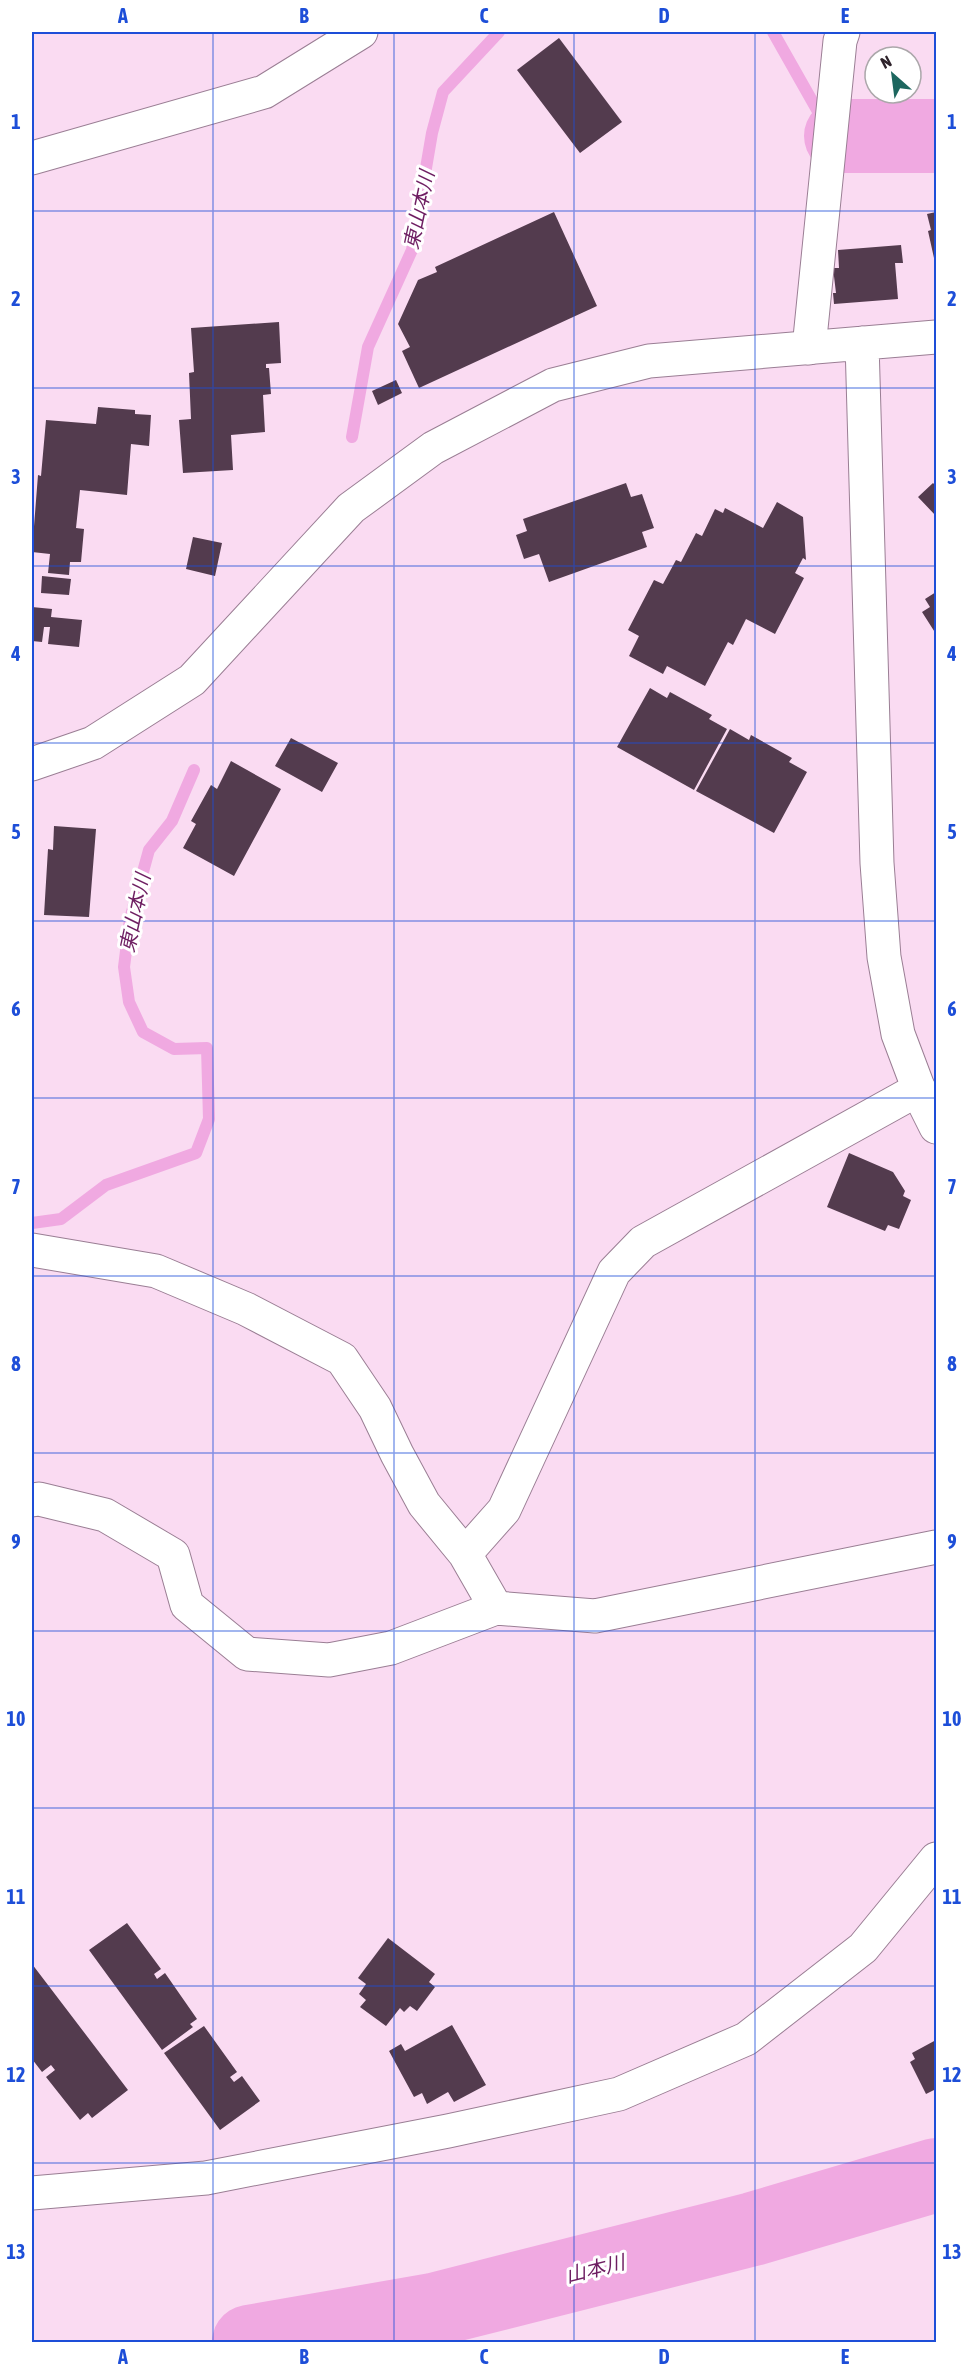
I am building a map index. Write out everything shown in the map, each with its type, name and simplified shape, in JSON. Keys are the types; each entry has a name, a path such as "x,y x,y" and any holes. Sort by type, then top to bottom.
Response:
{"street":[{"path":"32,158 264,92 361,32"},
{"path":"809,348 840,41 843,32"},
{"path":"32,764 93,743 192,680 351,508 433,448 553,386 649,361 936,337"},
{"path":"862,343 877,863 883,945 898,1034 936,1127"},
{"path":"465,1554 504,1510 614,1272 643,1242 919,1089"},
{"path":"32,1250 96,1259 156,1271 246,1309 342,1359 375,1408 424,1504 465,1554 496,1608"},
{"path":"32,1500 39,1499 105,1515 173,1555 187,1605 247,1654 329,1660 391,1648 496,1608 595,1616 936,1547"},
{"path":"32,2193 206,2178 448,2131 619,2094 746,2038 863,1948 932,1874"}],"building":[{"path":"559,38 622,122 580,153 517,70"},
{"path":"554,212 597,306 419,388 402,351 410,347 398,324 418,280 437,272 435,267"},
{"path":"936,212 936,257 934,258 927,214"},
{"path":"901,245 903,263 895,263 898,299 834,304 833,293 836,293 833,268 839,268 838,250"},
{"path":"279,322 281,363 266,364 266,368 269,368 271,394 263,395 265,432 231,435 233,470 183,473 179,420 191,419 189,373 194,372 191,328"},
{"path":"396,380 402,393 378,405 372,391"},
{"path":"98,407 135,410 135,414 151,415 149,446 131,444 127,495 80,490 76,528 84,529 81,562 70,562 69,575 48,573 50,554 32,552 38,475 41,476 46,420 96,424"},
{"path":"626,483 631,497 642,494 654,528 642,532 647,547 549,582 539,554 524,559 516,535 527,531 523,519"},
{"path":"933,483 936,486 936,516 918,497"},
{"path":"777,502 803,517 806,560 803,558 795,573 804,578 775,634 746,619 733,645 728,642 705,686 667,666 663,674 629,656 639,636 628,630 654,580 663,584 676,560 681,562 696,533 702,536 715,509 723,513 725,508 763,528"},
{"path":"193,537 222,543 215,576 186,569"},
{"path":"42,576 71,579 69,595 41,593"},
{"path":"936,592 936,634 922,612 930,607 925,599"},
{"path":"32,607 52,609 51,617 82,620 79,647 48,644 50,627 44,627 42,642 32,641"},
{"path":"650,688 667,698 670,692 712,715 709,719 727,729 694,790 617,747"},
{"path":"730,729 749,740 751,735 792,758 789,762 807,772 774,833 696,791"},
{"path":"291,738 338,763 322,792 275,766"},
{"path":"231,761 281,789 234,876 183,848 196,824 191,821 211,785 217,789"},
{"path":"54,826 96,829 89,917 44,915 48,849 53,850"},
{"path":"849,1153 893,1172 905,1191 903,1196 911,1200 899,1229 888,1225 885,1231 827,1207"},
{"path":"127,1923 161,1969 154,1974 157,1979 165,1973 197,2019 190,2024 193,2027 162,2050 89,1950"},
{"path":"388,1938 435,1974 429,1982 435,1987 417,2011 410,2006 404,2012 400,2008 386,2026 360,2007 366,2000 359,1994 366,1984 358,1978"},
{"path":"32,1964 128,2090 92,2118 88,2113 80,2120 46,2077 55,2070 51,2065 42,2072 32,2059"},
{"path":"452,2025 486,2085 454,2102 448,2092 427,2104 422,2093 414,2097 389,2051 401,2044 405,2051"},
{"path":"204,2026 237,2072 230,2077 234,2082 242,2076 260,2101 220,2130 164,2053"},
{"path":"936,2040 936,2089 926,2094 910,2062 915,2059 912,2053"}],"waterway":[{"name":"東山本川","path":"352,437 368,347 412,250 432,133 443,92 499,32"},
{"name":"東山本川","path":"773,32 820,115"},
{"name":"東山本川","path":"841,136 936,136"},
{"name":"東山本川","path":"32,1223 61,1219 106,1185 196,1153 209,1119 207,1048 174,1049 143,1032 129,1002 124,967 130,919 149,850 172,821 194,770"},
{"name":"山本川","path":"249,2342 433,2310 753,2229 936,2175"}]}
